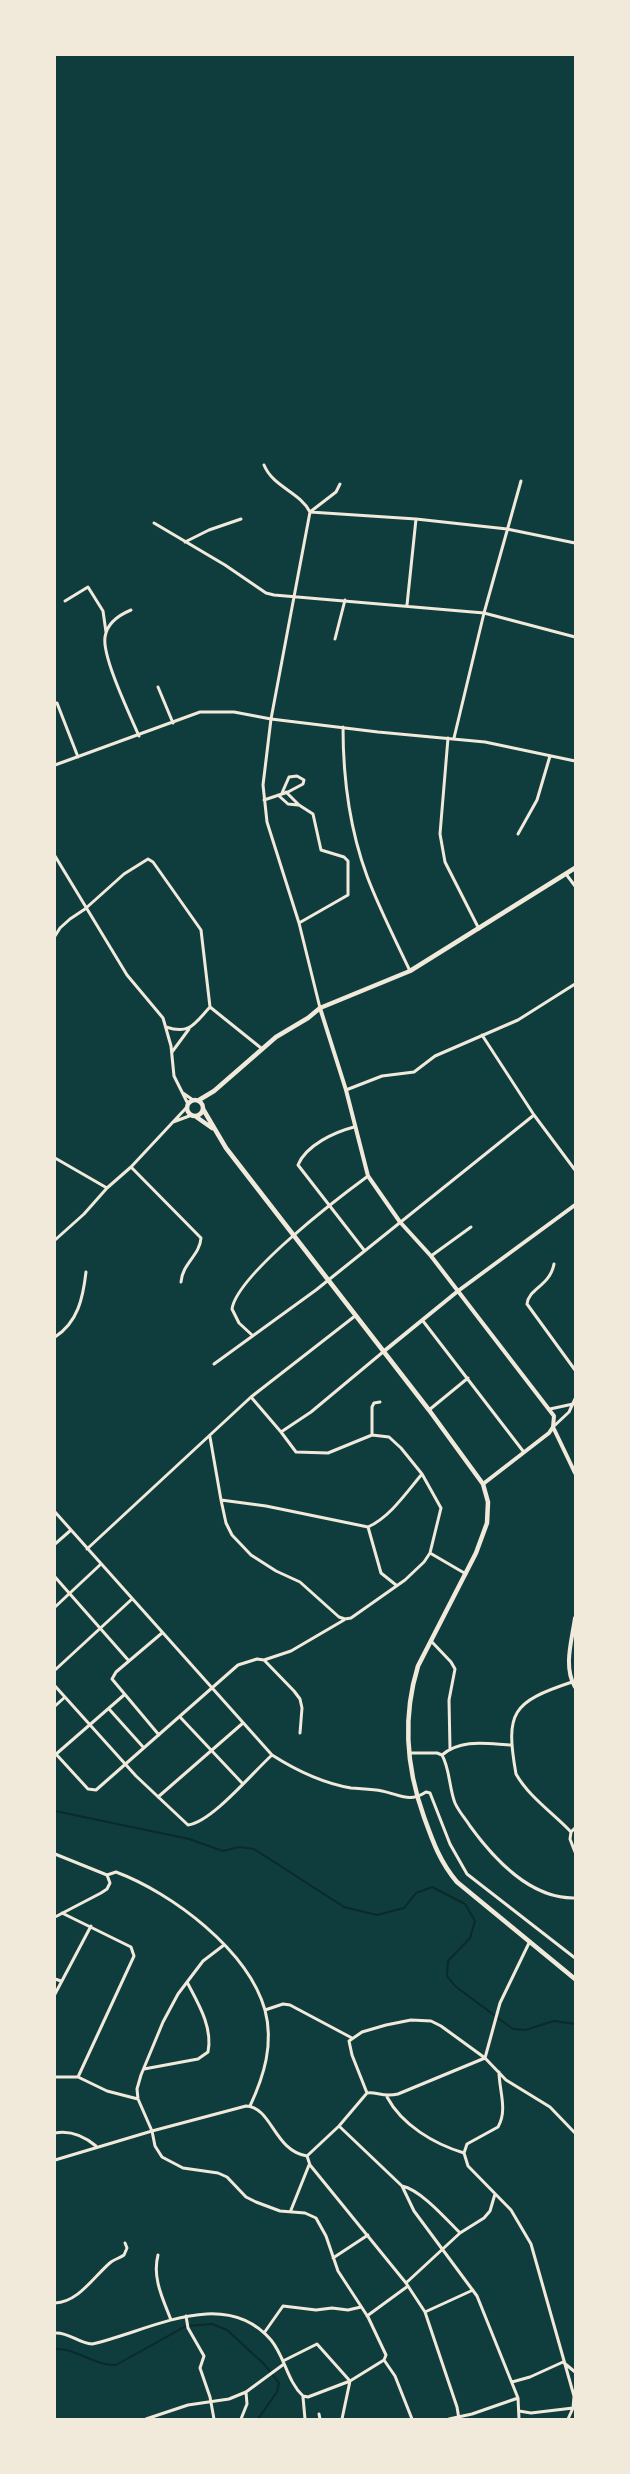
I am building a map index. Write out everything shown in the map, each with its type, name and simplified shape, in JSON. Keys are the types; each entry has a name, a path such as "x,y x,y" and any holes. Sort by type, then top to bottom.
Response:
{"main road":[{"path":"194,1115 199,1114 214,1091 261,1048 320,1008 410,971 575,868"},
{"path":"213,1129 194,1115 187,1106 214,1091"},
{"path":"196,1100 203,1108 213,1129 327,1280 429,1410 483,1484 488,1502 487,1523 466,1574 418,1666 412,1686 409,1717 409,1753 412,1782 434,1846 444,1866 457,1882 575,1979"}],"street":[{"path":"264,465 272,477 304,503 310,512"},
{"path":"454,738 484,613 521,481"},
{"path":"340,484 336,492 310,512 271,719 263,785 268,822 299,924 320,1008 346,1090 368,1176 400,1222 431,1256 550,1409 554,1416 553,1426 573,1463 575,1473"},
{"path":"310,512 416,519 506,529 575,543"},
{"path":"185,542 209,530 241,519"},
{"path":"407,605 416,519"},
{"path":"154,523 225,565 266,593 484,613 575,637"},
{"path":"65,601 88,587 103,611 107,652 139,736"},
{"path":"335,639 345,600"},
{"path":"106,633 114,620 131,610"},
{"path":"158,687 173,723"},
{"path":"57,703 78,757"},
{"path":"55,766 200,712 215,711 242,713 271,719 343,728 485,742 575,760"},
{"path":"343,728 347,789 361,858 372,890 410,971"},
{"path":"448,738 440,834 445,862 478,929"},
{"path":"518,834 536,800 550,756"},
{"path":"264,800 284,793 303,784 304,780 297,776 289,777 284,793"},
{"path":"284,793 313,814 321,850 344,857 348,861 349,894 299,924"},
{"path":"278,795 288,804 299,805"},
{"path":"55,856 85,910 126,976 163,1018 172,1052 174,1076 187,1106 131,1167 55,1240"},
{"path":"55,936 64,924 85,910 140,862 148,859 153,862 201,930 210,1008 261,1048"},
{"path":"566,874 575,886"},
{"path":"346,1090 382,1076 414,1072 435,1056 518,1020 575,984"},
{"path":"172,1052 192,1026 210,1008"},
{"path":"166,1027 182,1031 192,1026"},
{"path":"482,1035 534,1115 575,1170"},
{"path":"181,1090 188,1098 196,1100"},
{"path":"173,1122 194,1115"},
{"path":"214,1364 327,1280 534,1115"},
{"path":"354,1127 319,1142 299,1163 300,1169 364,1250"},
{"path":"55,1158 107,1188"},
{"path":"131,1167 201,1238 197,1250 186,1265 181,1282"},
{"path":"252,1335 239,1323 234,1314 233,1304 243,1288 293,1235 368,1176"},
{"path":"281,1432 311,1412 458,1291 575,1205"},
{"path":"431,1256 470,1227"},
{"path":"554,1264 552,1275 530,1296 526,1304 575,1370"},
{"path":"55,1337 75,1318 86,1272"},
{"path":"87,1549 251,1397 355,1316"},
{"path":"423,1321 523,1451"},
{"path":"429,1410 468,1378"},
{"path":"124,1695 55,1755 88,1789 93,1791 100,1788 238,1665 245,1661 264,1660 291,1651 357,1615 416,1571 430,1553 441,1508 422,1474 401,1448 389,1437 372,1435 336,1451 316,1454 296,1452 251,1397"},
{"path":"483,1484 523,1451 549,1433 553,1426 565,1416 575,1399"},
{"path":"372,1435 372,1407 374,1403 380,1402"},
{"path":"550,1409 573,1404"},
{"path":"210,1436 226,1523 241,1546 261,1563 300,1582 345,1620"},
{"path":"221,1500 266,1506 368,1527 378,1522 387,1514 422,1474"},
{"path":"55,1512 211,1689 272,1755 303,1773 325,1781 417,1798 426,1792 430,1794 450,1844 467,1874 575,1958"},
{"path":"368,1527 381,1572 396,1585"},
{"path":"55,1544 71,1530"},
{"path":"430,1553 466,1574"},
{"path":"55,1607 101,1564"},
{"path":"55,1577 129,1661"},
{"path":"55,1670 132,1599"},
{"path":"575,1618 569,1667 574,1685 544,1693 522,1704 513,1720 511,1733 516,1774 534,1798 570,1832 570,1839 575,1852"},
{"path":"159,1735 124,1695 112,1677 162,1633"},
{"path":"432,1642 451,1662 455,1670 449,1700 450,1749"},
{"path":"264,1660 300,1699 302,1708 300,1733"},
{"path":"55,1686 158,1798 184,1823 192,1825 232,1796 272,1755"},
{"path":"55,1706 65,1697"},
{"path":"108,1708 144,1748"},
{"path":"180,1717 243,1784"},
{"path":"158,1798 243,1723"},
{"path":"442,1755 450,1749 470,1743 512,1745"},
{"path":"409,1753 437,1752 442,1755 457,1808 498,1862 507,1870 539,1889 564,1898 575,1898"},
{"path":"570,1832 575,1828"},
{"path":"55,1854 107,1875 116,1872 162,1894 196,1918 224,1945 244,1969 265,2010 267,2030 266,2062 259,2087 250,2106"},
{"path":"55,1917 107,1889 110,1883 107,1875"},
{"path":"62,1913 131,1947 134,1956 78,2077"},
{"path":"55,1994 91,1926"},
{"path":"485,2058 493,2022 500,2003 530,1943"},
{"path":"55,2333 68,2334 86,2344 92,2344 186,2316 221,2315 244,2322 264,2333 280,2352 297,2391 303,2396 308,2397 350,2381 384,2360 386,2355 367,2316 338,2271 318,2220 305,2213 280,2210 249,2200 232,2180 223,2175 183,2168 169,2162 157,2152 152,2131 138,2099 137,2089 163,2022 187,1981 203,1960 224,1945"},
{"path":"55,1979 61,1981"},
{"path":"144,2069 198,2059 208,2052 210,2043 205,2018 187,1981"},
{"path":"265,2010 274,2006 290,2005 352,2038"},
{"path":"367,2093 350,2046 352,2038 379,2026 422,2019 441,2026 485,2058 506,2080 550,2107 575,2132"},
{"path":"308,2156 340,2126 367,2093 371,2092 387,2097 398,2094 485,2058"},
{"path":"499,2072 504,2112 501,2122 498,2127 467,2144 464,2152 468,2166 511,2210 531,2244 574,2396 573,2408 568,2419"},
{"path":"55,2077 78,2077 107,2091 138,2099"},
{"path":"387,2097 396,2112 422,2133 447,2148 464,2152"},
{"path":"55,2160 152,2131 250,2106 262,2114 287,2148 308,2156"},
{"path":"340,2126 402,2186 424,2199 460,2233"},
{"path":"55,2133 64,2132 78,2135 97,2147"},
{"path":"308,2156 310,2165 368,2235 407,2285 425,2312 459,2418"},
{"path":"291,2210 310,2165"},
{"path":"402,2186 414,2211 473,2290 518,2398 519,2419"},
{"path":"367,2316 407,2285 460,2233 484,2218 490,2211 495,2193"},
{"path":"333,2258 368,2235"},
{"path":"55,2303 64,2301 88,2286 112,2261 124,2255 127,2248 125,2243"},
{"path":"158,2255 156,2267 159,2288 171,2320"},
{"path":"425,2312 473,2290"},
{"path":"264,2333 283,2306 316,2310 332,2308 348,2310 361,2307"},
{"path":"186,2316 188,2328 204,2356 200,2368 214,2419"},
{"path":"146,2419 188,2405 211,2403 246,2392 283,2362 317,2344 350,2381"},
{"path":"384,2360 395,2376 412,2419"},
{"path":"563,2362 575,2372"},
{"path":"512,2382 530,2377 563,2362"},
{"path":"343,2418 350,2381"},
{"path":"241,2419 247,2404 246,2392"},
{"path":"303,2396 305,2419"},
{"path":"449,2419 459,2418 518,2398"},
{"path":"519,2411 531,2413 573,2408"},
{"path":"163,2412 165,2419"},
{"path":"319,2414 320,2419"}],"waterway":[{"path":"55,1811 189,1839 223,1851 239,1847 254,1849 344,1907 377,1915 404,1908 416,1893 432,1887 465,1904 475,1921 470,1938 448,1961 447,1976 455,1986 513,2029 525,2030 554,2021 575,2024"},
{"path":"55,2349 71,2351 100,2363 116,2365 186,2326 212,2324 227,2330 264,2364 279,2383 277,2392 258,2419"}]}
